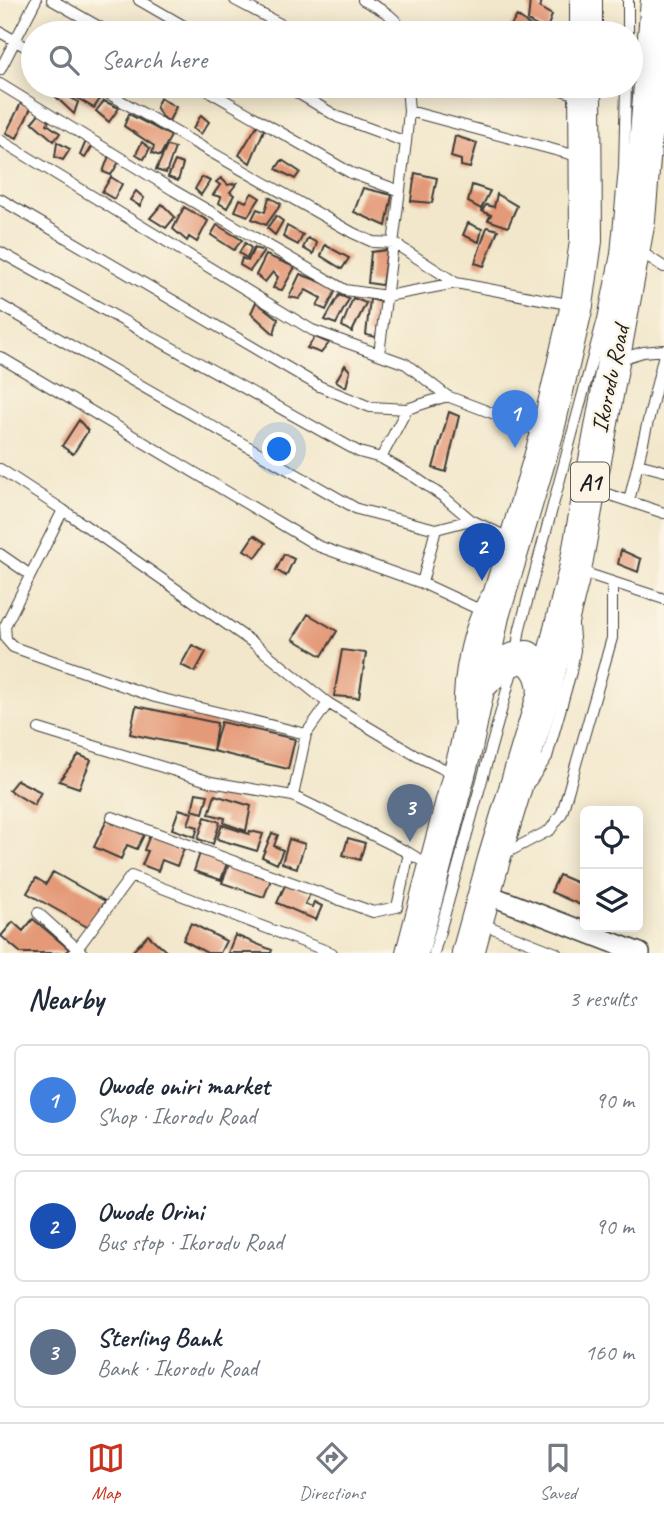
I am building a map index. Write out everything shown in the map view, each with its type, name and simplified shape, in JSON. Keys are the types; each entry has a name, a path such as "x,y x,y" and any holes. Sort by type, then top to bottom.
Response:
{"highway":[{"path":"586,0 586,21"},
{"name":"Ikorodu Road","path":"468,953 544,693 572,584 635,248 654,21"},
{"name":"Ikorodu Road","path":"412,953 421,861 463,762 493,616 547,434 577,305 586,241 585,98"},
{"path":"476,690 494,670 516,657 527,657 538,666 543,678 544,693"}],"street":[{"path":"480,907 640,953"}],"lane":[{"path":"25,21 36,0"},
{"path":"52,0 89,21"},
{"path":"139,0 175,21"},
{"path":"235,0 274,21"},
{"path":"363,0 388,13 394,21"},
{"path":"628,0 654,21"},
{"path":"0,70 21,29"},
{"path":"0,32 21,44"},
{"path":"0,84 21,97"},
{"path":"434,953 516,657 520,628 604,319 616,254 624,168 649,97"},
{"path":"23,98 173,190 345,289 387,296 456,283 577,305"},
{"path":"116,98 353,233 373,242 394,243 456,283"},
{"path":"221,98 351,173 400,191"},
{"path":"306,98 338,117 406,142"},
{"path":"379,354 406,142 408,98"},
{"path":"409,111 585,158"},
{"path":"0,140 312,330 406,364 447,396 547,434"},
{"path":"0,200 319,386 370,407 407,409 447,396"},
{"path":"635,248 664,267"},
{"path":"0,252 359,452 381,458 426,484 471,520 516,541 478,608 459,688 458,718 463,762 417,756 328,703 253,642 63,509 0,469"},
{"path":"0,305 356,509 436,529 471,520"},
{"path":"613,362 643,352 664,352 629,501"},
{"path":"0,357 318,546 422,583 478,608"},
{"path":"381,458 407,409"},
{"path":"638,464 664,471"},
{"path":"588,488 664,513"},
{"path":"63,509 5,626 3,640 22,652 155,697 306,734"},
{"path":"422,583 436,529"},
{"path":"0,554 29,574"},
{"path":"494,859 550,830 562,813 612,638 612,582"},
{"path":"505,823 547,757 568,684 575,650 572,584 612,582 664,599"},
{"path":"293,796 306,734 328,703"},
{"path":"39,729 211,782 293,796 421,861 397,908 373,912 112,817"},
{"path":"38,913 78,952 131,876 332,953"},
{"path":"480,907 541,950 556,953"}],"building":[{"path":"530,0 542,0 540,8 552,15 550,21 528,21"},
{"path":"57,98 71,98 78,102 74,114"},
{"path":"77,98 100,98 94,108"},
{"path":"160,98 176,107 169,121 162,117 156,107"},
{"path":"104,101 119,108 109,122 96,111"},
{"path":"21,103 31,108 17,138 6,133"},
{"path":"41,111 51,118 47,124 60,133 54,141 32,122"},
{"path":"129,114 171,136 160,156 152,153 154,146 124,126"},
{"path":"201,115 209,122 201,134 193,129"},
{"path":"258,124 264,130 250,163 239,155"},
{"path":"455,136 477,143 470,168 461,166 461,160 451,157"},
{"path":"86,141 93,145 85,158 80,155"},
{"path":"57,142 70,149 63,160 55,157"},
{"path":"142,142 150,148 144,159 136,154"},
{"path":"167,146 175,148 166,173 156,170"},
{"path":"110,153 119,162 111,175 103,172"},
{"path":"282,160 300,172 295,179 276,169"},
{"path":"175,161 183,164 178,181 168,177"},
{"path":"415,173 437,178 432,203 411,201"},
{"path":"111,177 122,184 114,199 102,192"},
{"path":"202,177 210,181 201,195 195,189"},
{"path":"221,178 228,185 237,183 230,192 234,195 227,208 219,203 221,197 213,195 220,185 216,182"},
{"path":"472,185 490,191 481,209 468,202"},
{"path":"363,188 392,195 386,226 354,212"},
{"path":"136,191 144,198 140,206 130,200"},
{"path":"252,193 260,198 248,216 235,211 240,199 246,202"},
{"path":"497,194 517,206 508,227 488,220 491,215 482,211 486,205 494,207"},
{"path":"269,197 281,204 266,225 252,219 257,209 265,212"},
{"path":"162,204 175,217 166,228 150,218"},
{"path":"184,207 208,221 197,242 189,237 187,241 173,229"},
{"path":"276,216 283,221 275,235 267,228"},
{"path":"468,223 482,229 479,242 463,235"},
{"path":"217,225 242,240 234,250 211,235"},
{"path":"287,226 303,235 298,245 283,237"},
{"path":"487,227 498,230 484,266 475,263"},
{"path":"308,238 317,243 313,254 303,248"},
{"path":"245,243 251,248 247,258 239,253"},
{"path":"325,245 349,258 342,269 321,256"},
{"path":"254,248 264,251 250,271 240,265 242,258 248,261"},
{"path":"387,250 382,285 368,283 371,252"},
{"path":"266,255 295,267 282,290 273,288 278,277 273,272 265,282 256,275"},
{"path":"300,274 337,288 326,310 317,306 321,298 306,290 299,299 289,297"},
{"path":"339,295 349,299 336,324 325,320"},
{"path":"353,298 366,303 352,332 342,326"},
{"path":"370,299 382,302 376,337 366,335"},
{"path":"256,302 278,319 274,334 251,313"},
{"path":"315,337 329,343 321,353 307,348"},
{"path":"345,365 350,371 346,387 336,381"},
{"path":"449,412 459,416 446,472 433,468"},
{"path":"79,420 88,431 73,454 62,446"},
{"path":"254,535 266,543 256,557 244,550"},
{"path":"621,550 641,559 638,572 618,564"},
{"path":"284,554 294,559 286,576 276,570"},
{"path":"308,614 337,631 322,656 293,639"},
{"path":"192,645 206,652 195,672 181,665"},
{"path":"342,650 366,653 359,698 334,696"},
{"path":"136,706 217,723 213,751 130,734"},
{"path":"221,722 295,739 288,769 213,751"},
{"path":"79,755 91,760 79,788 59,781"},
{"path":"17,780 41,792 34,805 9,790"},
{"path":"196,793 208,795 203,813 192,810"},
{"path":"215,795 251,806 246,831 224,823 225,818 209,814"},
{"path":"179,809 192,813 188,824 198,827 195,837 172,829"},
{"path":"205,817 220,822 213,844 198,839"},
{"path":"107,820 114,824 115,820 144,835 137,849 127,845 121,859 94,847"},
{"path":"222,825 249,834 250,831 263,834 257,851 217,839"},
{"path":"272,833 278,835 274,846 283,850 277,864 262,857"},
{"path":"150,835 184,848 177,866 162,860 158,871 142,865 148,851 144,850"},
{"path":"348,838 365,843 360,860 343,855"},
{"path":"289,839 305,844 297,868 282,863"},
{"path":"200,853 227,863 221,880 194,871"},
{"path":"230,862 272,877 264,897 222,883"},
{"path":"53,872 105,901 89,928 27,893 36,878 46,884"},
{"path":"559,875 580,884 580,905 551,892"},
{"path":"286,883 310,894 305,904 312,907 314,902 322,906 316,920 277,903"},
{"path":"33,919 69,949 66,953 21,953 1,936 13,922 23,931"},
{"path":"191,923 226,941 220,953 207,953 183,940"},
{"path":"148,935 168,953 131,953"},
{"path":"235,935 272,950 271,953 228,953"}],"place":[{"name":"Owode oniri market","path":"515,448"},
{"name":"Owode Orini","path":"482,581"},
{"name":"Sterling Bank","path":"410,842"}]}
